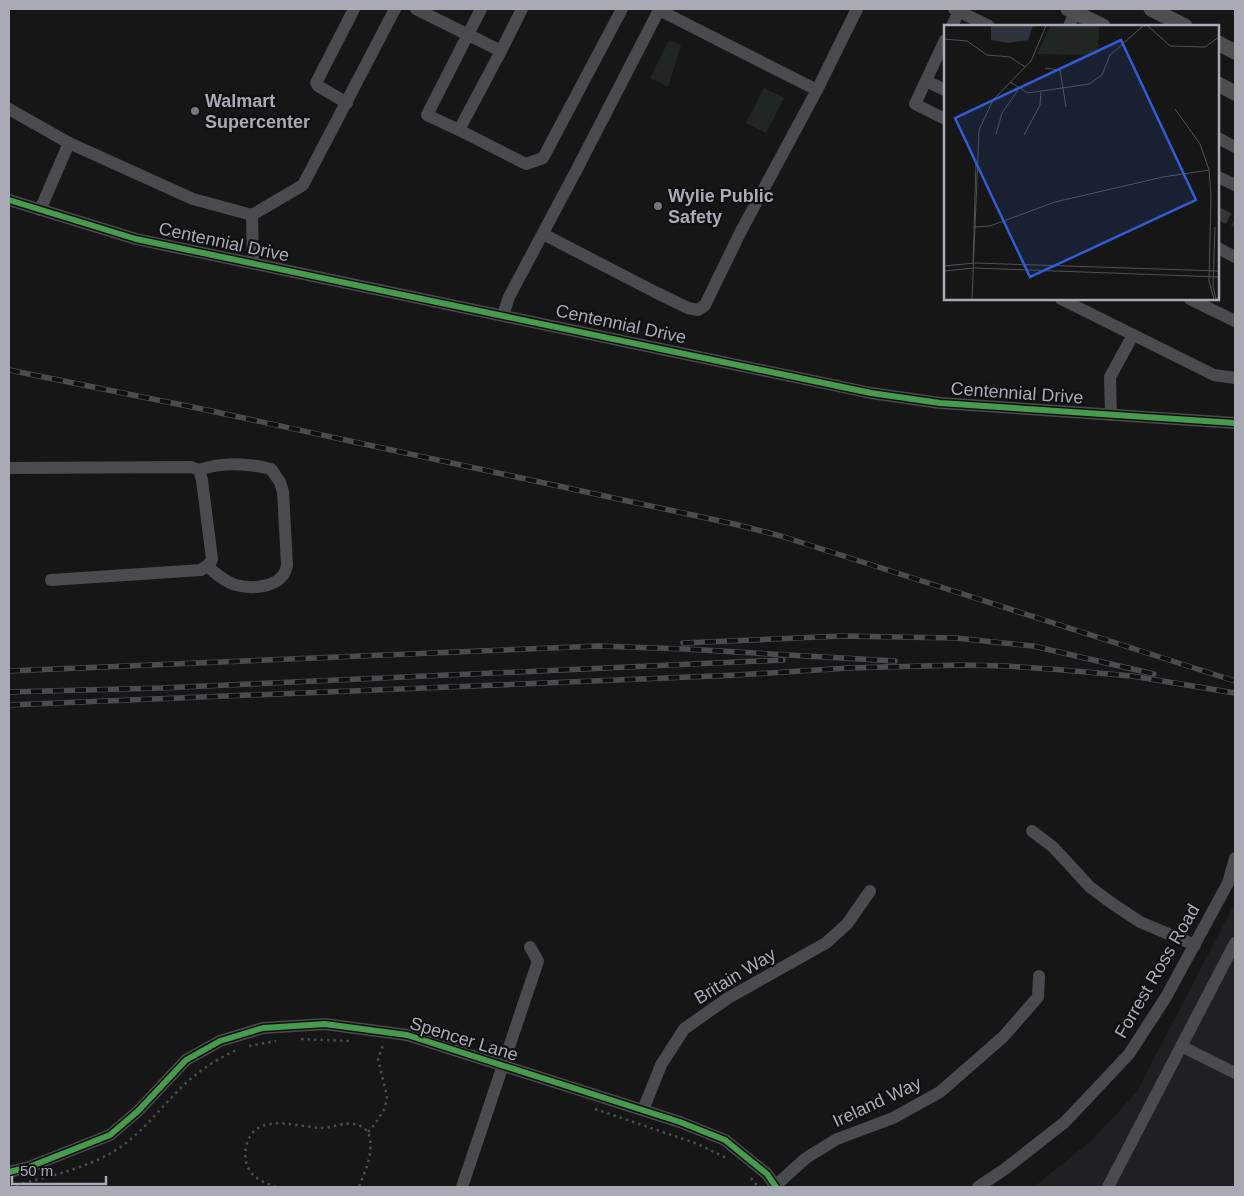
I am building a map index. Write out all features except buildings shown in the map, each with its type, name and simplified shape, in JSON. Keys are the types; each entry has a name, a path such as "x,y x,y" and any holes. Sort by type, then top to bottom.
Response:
{"main road":[{"path":"1151,9 1183,25"},
{"path":"1074,10 1101,25"},
{"path":"1219,44 1235,52"},
{"path":"1219,85 1235,93"}],"street":[{"path":"346,103 316,83 354,9"},
{"path":"9,109 69,143 192,199 252,215 304,185 395,9"},
{"path":"416,9 501,51"},
{"path":"481,9 427,115 526,164 543,158 622,9"},
{"path":"459,130 522,9"},
{"path":"503,315 509,297 658,9 817,90"},
{"path":"543,234 688,308 698,310 705,305 741,231 817,90 857,9"},
{"path":"952,25 956,10 987,25"},
{"path":"1069,25 1074,10"},
{"path":"944,42 915,104 944,118"},
{"path":"926,81 944,90"},
{"path":"1219,139 1235,147"},
{"path":"40,210 69,143"},
{"path":"1219,177 1235,185"},
{"name":"Centennial Drive","path":"9,200 136,239 871,393 940,403 1235,423"},
{"path":"252,215 253,263"},
{"path":"1219,249 1235,257"},
{"path":"1063,300 1214,375 1235,378"},
{"path":"1192,300 1235,321"},
{"path":"1111,415 1110,377 1133,335"},
{"path":"9,468 191,467 199,470 221,464 271,469 284,492 287,565 282,577 277,582 264,585 236,585 225,580 206,566"},
{"path":"51,580 201,570 212,559 202,480 199,470"},
{"path":"1032,831 1053,847 1090,887 1110,902 1140,922 1195,945"},
{"name":"Forrest Ross Road","path":"978,1187 1005,1169 1065,1122 1125,1058 1156,1014 1232,879 1235,858"},
{"name":"Britain Way","path":"643,1110 661,1065 684,1029 728,998 826,943 847,924 870,891"},
{"path":"1110,1187 1235,944"},
{"path":"462,1187 538,961 530,947"},
{"name":"Ireland Way","path":"776,1186 806,1158 837,1139 893,1118 940,1092 1003,1038 1038,996 1040,976"},
{"name":"Spencer Lane","path":"9,1172 29,1167 110,1135 138,1111 186,1060 220,1041 263,1028 325,1024 407,1035 680,1122 725,1140 767,1174 776,1186"},
{"path":"1181,1046 1235,1073"}],"path":[{"path":"293,1039 357,1041"},
{"path":"10,1187 75,1169 103,1157 141,1131 183,1086 204,1068 241,1048 280,1040"},
{"path":"368,1132 385,1108 387,1096 378,1060 383,1041 389,1042"},
{"path":"594,1109 698,1144 729,1160"},
{"path":"276,1187 257,1179 249,1170 245,1157 246,1144 250,1135 257,1128 279,1122 314,1128 354,1124 368,1132 372,1142 371,1153 359,1187"},
{"path":"749,1176 758,1187"}],"shaded area":[{"path":"669,40 681,45 668,87 650,78"},
{"path":"764,88 784,98 766,133 746,123"},
{"path":"1235,903 1235,1187 1034,1187 1092,1140 1136,1093"}],"tunnel":[{"path":"1219,214 1235,222"}],"railway":[{"path":"9,370 202,409 734,524 781,536 1235,681"},
{"path":"683,643 841,636 956,638 1033,646 1154,674"},
{"path":"9,671 598,646 895,661"},
{"path":"9,692 161,688 783,660"},
{"path":"9,705 738,675 848,668 961,665 1005,666 1132,676 1235,693"}],"cycle path":[{"path":"9,200 136,239 871,393 940,403 1235,423"},
{"path":"9,1172 29,1167 110,1135 138,1111 186,1060 220,1041 263,1028 325,1024 407,1035 680,1122 725,1140 767,1174 776,1187"}],"place":[{"name":"Walmart Supercenter","path":"195,111"},
{"name":"Wylie Public Safety","path":"658,206"}]}
